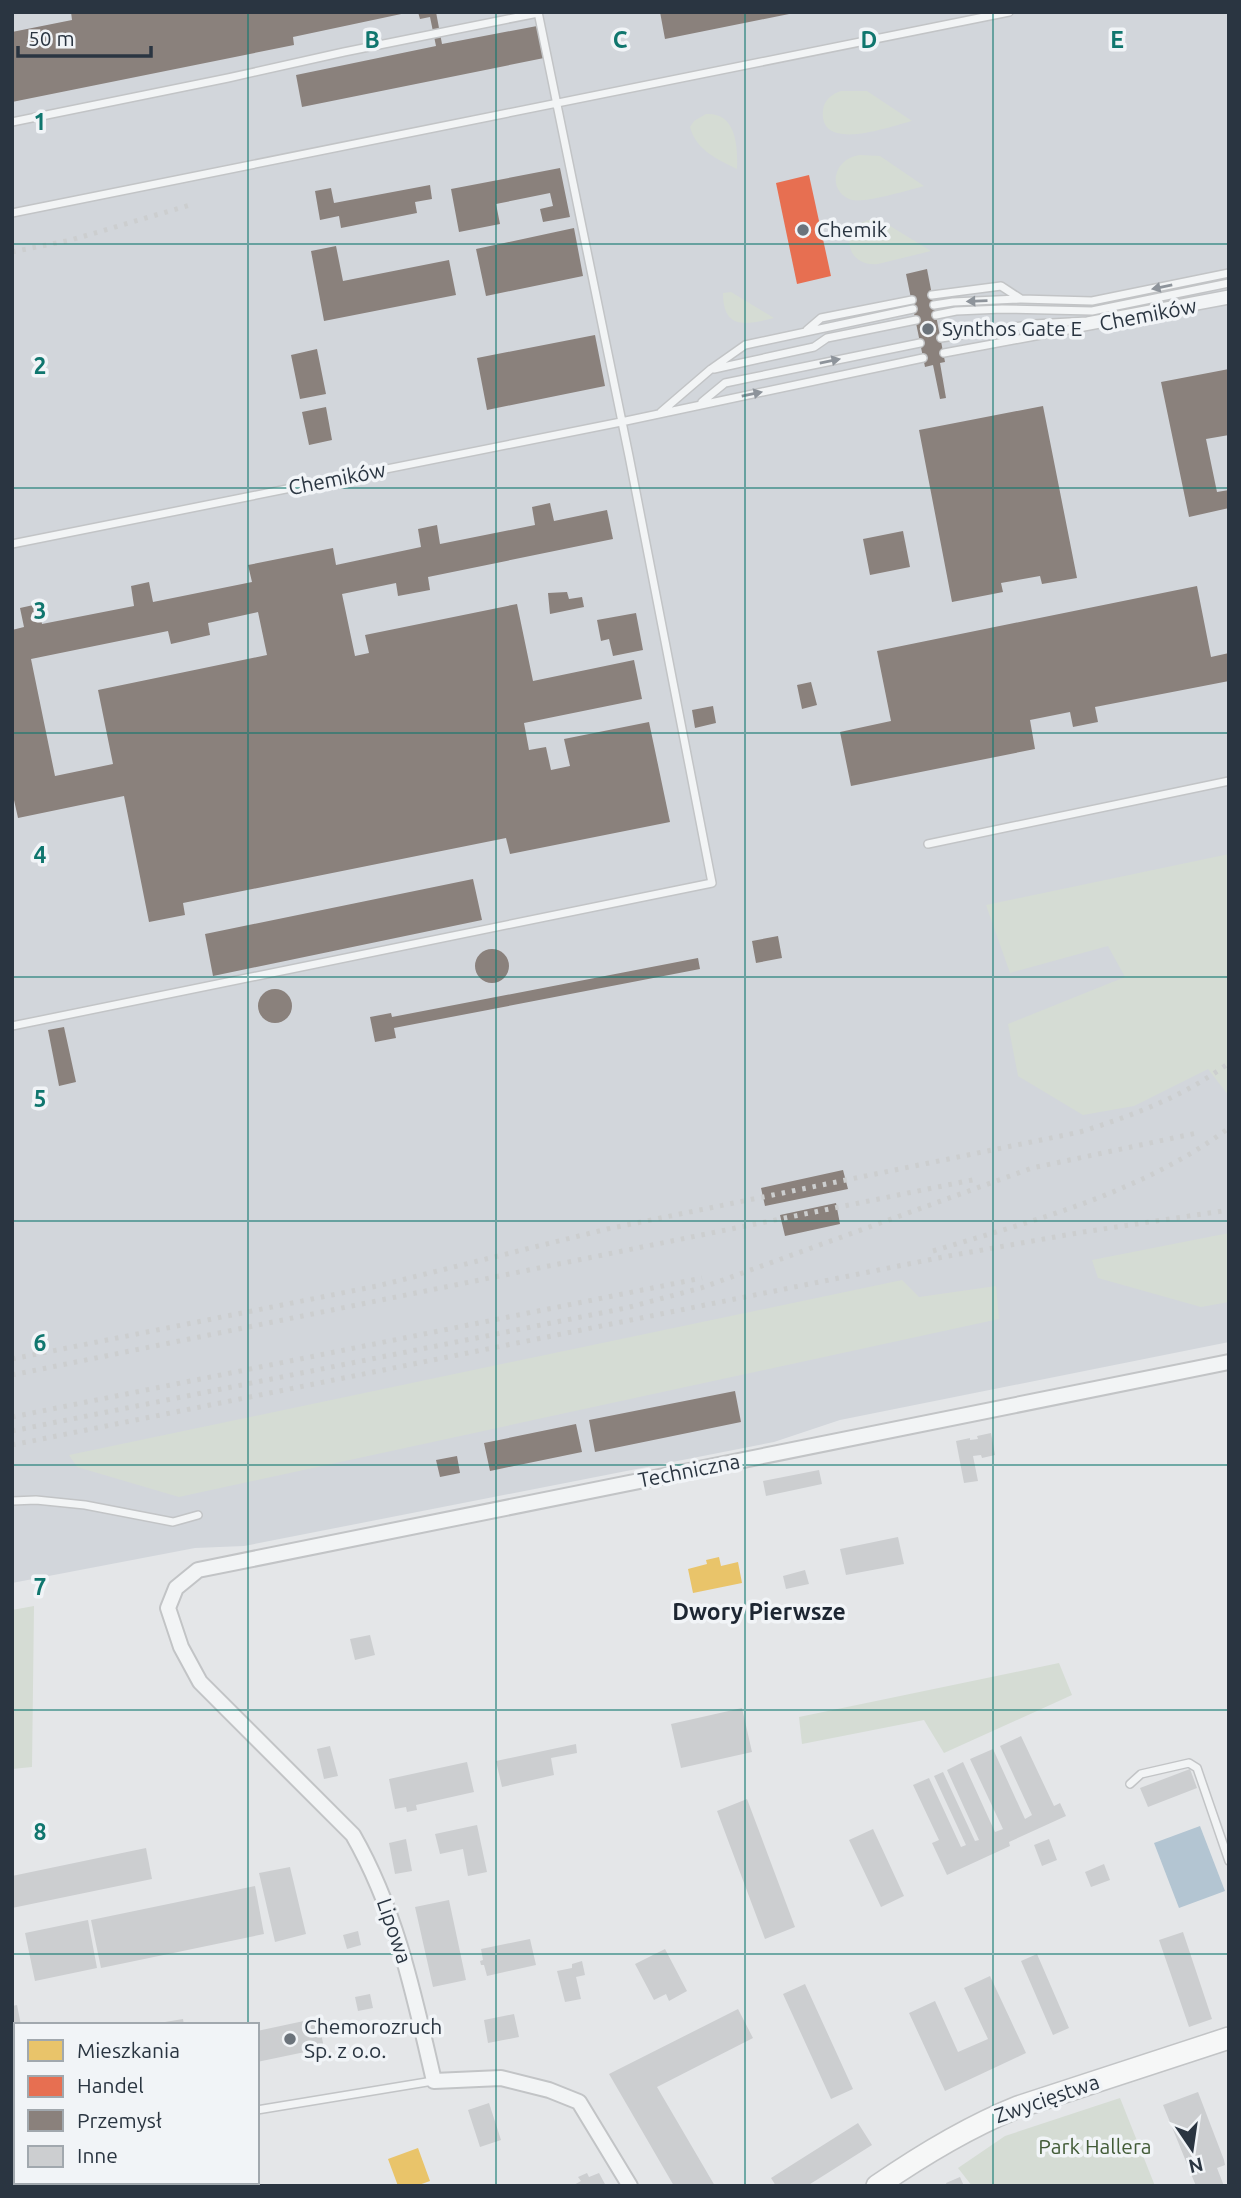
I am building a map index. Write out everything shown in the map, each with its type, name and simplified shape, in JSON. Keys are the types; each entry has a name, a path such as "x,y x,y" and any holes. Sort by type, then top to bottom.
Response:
{"street":[{"name":"Techniczna","path":"168,1608 176,1588 198,1570 1229,1362"},
{"name":"Lipowa","path":"168,1608 181,1647 200,1682 353,1835 359,1845 370,1865 402,1947 434,2081"},
{"name":"Zwycięstwa","path":"877,2186 949,2139 986,2119 1229,2038"},
{"path":"434,2081 501,2078 549,2090 579,2102 630,2186"}],"lane":[{"path":"12,214 1009,12"},
{"path":"12,122 538,13 712,883 12,1026"},
{"path":"934,305 1021,299 1092,302 1229,273"},
{"path":"936,315 956,311 1002,309 1093,311 1229,283"},
{"path":"932,296 1001,286 1021,299"},
{"path":"941,338 1034,324 1087,321 1229,294"},
{"path":"807,331 821,318 912,300"},
{"name":"Chemików","path":"944,353 1229,300"},
{"name":"Chemików","path":"661,412 711,369 745,345 913,309"},
{"path":"711,369 814,347 827,338 916,320"},
{"path":"698,405 725,383 920,343"},
{"name":"Chemików","path":"12,544 621,422 923,358"},
{"path":"928,844 1229,781"},
{"path":"12,1502 36,1500 85,1505 173,1522 198,1515"},
{"path":"1130,1784 1141,1774 1189,1763 1197,1768 1229,1861"},
{"path":"259,2110 434,2081"}],"shaded area":[{"path":"12,12 1229,12 1229,1342 840,1420 774,1442 244,1546 195,1548 12,1583"}],"green space":[{"path":"841,91 867,91 912,121 858,134 832,131 825,123 823,110 829,98"},
{"path":"706,114 716,115 729,124 736,141 737,169 708,153 693,135 690,127 694,121"},
{"path":"861,155 880,156 924,186 877,198 852,200 838,189 836,175 844,162"},
{"path":"875,219 931,251 878,264 858,259 852,252 850,236 863,222"},
{"path":"731,292 774,318 746,323 732,319 727,314 723,293"},
{"path":"1229,854 1229,1096 1208,1069 1134,1106 1083,1115 1018,1076 1008,1024 1125,977 1108,946 1010,973 986,905"},
{"path":"1229,1233 1229,1302 1201,1307 1098,1278 1092,1260"},
{"path":"902,1280 919,1297 996,1286 999,1319 179,1497 77,1467 69,1455"},
{"path":"34,1606 32,1767 12,1769 12,1610"},
{"path":"1059,1663 1072,1695 944,1753 924,1720 802,1744 799,1717"},
{"name":"Park Hallera","path":"1120,2098 1155,2186 972,2186 958,2168 1005,2136"}],"water":[{"path":"1200,1826 1225,1891 1179,1908 1154,1843"}],"building: Mieszkania":[{"path":"719,1557 721,1566 738,1562 742,1583 693,1593 688,1569 707,1564 706,1560"},
{"path":"418,2148 430,2181 416,2186 398,2186 388,2159"}],"building: Handel":[{"name":"Chemik","path":"809,175 831,276 797,284 776,183"}],"building: Przemysł":[{"path":"71,12 406,13 293,37 294,45 12,102 12,32 72,20"},
{"path":"418,12 436,12 442,44 537,26 544,58 302,107 296,75 436,46 430,17 420,19"},
{"path":"660,12 793,12 794,13 665,39"},
{"path":"560,168 570,217 543,222 540,209 553,206 550,193 496,204 500,224 459,232 451,189"},
{"path":"430,185 432,199 415,202 417,213 341,228 339,216 320,220 315,191 331,188 334,203"},
{"path":"574,228 583,276 486,296 476,249"},
{"path":"336,246 343,281 449,260 456,295 324,321 311,251"},
{"name":"Synthos Gate E","path":"927,269 945,362 940,363 946,398 940,399 933,365 925,367 906,274"},
{"path":"595,335 605,386 487,410 477,358"},
{"path":"317,349 326,394 300,399 291,355"},
{"path":"1229,369 1229,435 1206,439 1217,492 1229,490 1229,508 1189,517 1161,382"},
{"path":"1043,406 1077,578 1042,584 1040,576 1001,583 1003,592 952,602 919,430"},
{"path":"326,407 332,440 309,445 302,412"},
{"path":"550,503 554,521 607,510 613,539 428,577 430,590 398,596 396,583 342,594 355,656 369,653 365,635 517,604 533,681 634,660 642,699 524,723 529,750 546,747 551,770 570,766 564,739 649,722 670,822 510,854 506,838 183,903 185,915 149,922 124,796 18,818 12,791 12,630 24,627 20,608 38,604 42,624 134,606 131,586 149,582 153,602 252,582 248,565 333,548 336,565 421,547 418,529 437,525 440,544 535,525 532,507","holes":["258,612 267,655 98,690 113,764 55,776 31,659 168,631 171,644 210,635 208,623"]},
{"path":"903,531 910,567 870,575 863,539"},
{"path":"1197,586 1211,657 1229,653 1229,681 1095,707 1098,722 1073,727 1070,712 1030,720 1035,749 851,786 840,732 891,721 877,651"},
{"path":"567,592 569,599 582,597 584,607 550,614 548,593"},
{"path":"636,613 643,650 613,656 609,639 601,641 597,620"},
{"path":"811,682 817,705 802,709 797,685"},
{"path":"713,706 716,723 695,728 692,710"},
{"path":"473,879 482,920 213,976 205,934"},
{"path":"778,936 782,958 756,963 752,941"},
{"path":"492,949 504,954 509,966 504,978 492,983 480,978 475,966 480,954"},
{"path":"698,958 700,969 394,1028 396,1038 375,1042 370,1017 391,1013 392,1017"},
{"path":"275,989 287,994 292,1006 287,1018 275,1023 263,1018 258,1006 263,994"},
{"path":"64,1027 76,1082 59,1086 48,1030"},
{"path":"843,1170 848,1189 765,1206 761,1188"},
{"path":"836,1203 840,1224 785,1236 780,1215"},
{"path":"735,1391 741,1422 595,1452 589,1420"},
{"path":"576,1424 582,1452 490,1471 484,1443"},
{"path":"457,1456 460,1473 440,1477 436,1460"}],"building: Inne":[{"path":"991,1433 995,1455 982,1458 981,1455 973,1456 978,1481 964,1483 956,1441 978,1439 977,1436"},
{"path":"819,1470 822,1484 766,1496 763,1481"},
{"path":"898,1537 904,1564 846,1575 840,1549"},
{"path":"805,1570 809,1584 786,1589 783,1576"},
{"path":"370,1635 375,1655 355,1660 350,1639"},
{"path":"742,1708 752,1752 681,1768 671,1724"},
{"path":"1021,1736 1054,1806 1060,1803 1066,1816 947,1875 932,1843 939,1840 913,1785 929,1778 961,1847 966,1845 934,1776 943,1772 975,1841 979,1840 947,1770 963,1762 995,1832 1003,1829 970,1759 993,1749 1025,1819 1032,1815 1000,1746"},
{"path":"576,1744 577,1753 551,1758 554,1775 502,1787 496,1761"},
{"path":"330,1746 338,1776 324,1779 317,1749"},
{"path":"467,1762 474,1792 416,1805 417,1810 407,1812 406,1807 395,1809 389,1779"},
{"path":"1190,1769 1197,1788 1148,1807 1140,1788"},
{"path":"747,1799 795,1927 765,1939 717,1811"},
{"path":"477,1825 487,1872 468,1876 463,1849 440,1854 435,1834"},
{"path":"873,1829 904,1896 881,1907 849,1840"},
{"path":"406,1839 412,1871 395,1874 389,1843"},
{"path":"1049,1839 1057,1860 1042,1866 1034,1845"},
{"path":"146,1848 152,1879 12,1908 12,1876"},
{"path":"1104,1864 1110,1880 1091,1887 1085,1872"},
{"path":"290,1867 306,1934 275,1942 259,1873"},
{"path":"255,1886 264,1934 101,1968 91,1920"},
{"path":"449,1900 466,1980 433,1987 415,1907"},
{"path":"88,1920 97,1968 35,1981 25,1933"},
{"path":"358,1931 361,1945 347,1949 343,1935"},
{"path":"1183,1932 1212,2019 1189,2027 1159,1940"},
{"path":"530,1939 536,1965 487,1976 480,1961 483,1960 481,1949"},
{"path":"665,1949 687,1991 669,2001 666,1994 654,2000 635,1964"},
{"path":"1037,1954 1069,2028 1053,2035 1021,1961"},
{"path":"582,1961 585,1975 576,1977 581,1999 565,2002 557,1971 572,1968 572,1964"},
{"path":"990,1976 1026,2053 945,2091 909,2013 935,2001 958,2052 988,2039 964,1988"},
{"path":"805,1984 853,2089 831,2099 783,1994"},
{"path":"370,1994 373,2008 358,2011 355,1997"},
{"path":"17,2005 21,2023 14,2023 12,2048 12,2006"},
{"path":"738,2009 753,2038 657,2087 715,2186 674,2186 609,2074"},
{"path":"514,2014 519,2037 488,2043 484,2020"},
{"name":"Chemorozruch Sp. z o.o.","path":"318,2018 324,2048 259,2062 259,2031"},
{"path":"183,2019 184,2023 159,2023"},
{"path":"1198,2092 1224,2160 1225,2165 1217,2168 1224,2186 1196,2186 1163,2105"},
{"path":"489,2103 501,2140 480,2147 468,2110"},
{"path":"858,2123 872,2145 807,2186 776,2186 771,2178"},
{"path":"587,2173 589,2177 599,2173 606,2186 572,2186 581,2181 578,2177"},
{"path":"960,2177 964,2186 947,2186 946,2183"}],"railway":[{"path":"12,252 71,240 190,205"},
{"path":"12,1359 377,1286 607,1229 1080,1132 1158,1104 1194,1086 1229,1063"},
{"path":"933,1251 1087,1202 1160,1171 1229,1128"},
{"path":"12,1431 626,1308 701,1288 1032,1168 1197,1133"},
{"path":"12,1375 977,1179"},
{"path":"12,1445 943,1257 1229,1210"},
{"path":"12,1417 702,1278"}],"place":[{"name":"Chemik","path":"803,230"},
{"name":"Synthos Gate E","path":"928,329"},
{"name":"Chemorozruch Sp. z o.o.","path":"290,2039"}],"district":[{"name":"Dwory Pierwsze","path":"759,1612"}]}
